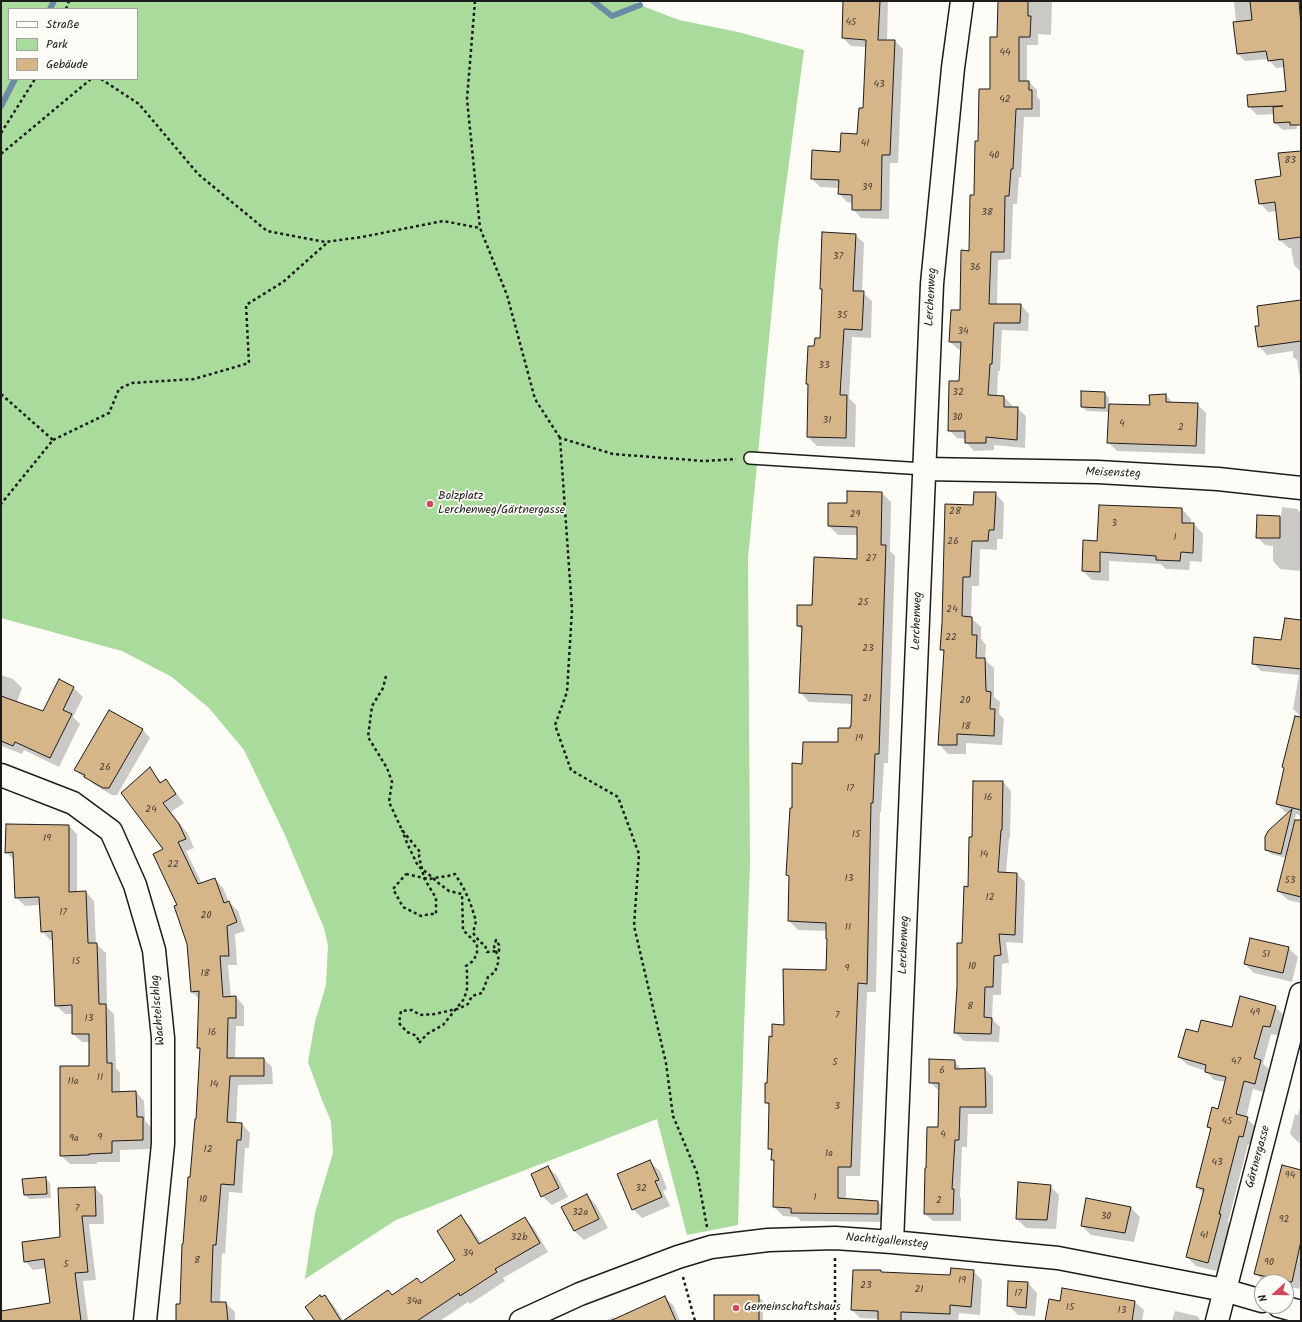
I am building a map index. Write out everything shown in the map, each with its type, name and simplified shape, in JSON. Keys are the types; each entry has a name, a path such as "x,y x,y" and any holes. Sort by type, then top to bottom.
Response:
{"street":[{"name":"Lerchenweg","path":"892,1242 932,284 953,68 962,1"},
{"name":"Meisensteg","path":"924,469 1113,473 1218,479 1301,488"},
{"name":"Wachtelschlag","path":"1,775 72,803 111,831 135,885 154,950 163,1038 163,1144 145,1321"},
{"name":"Gärtnergasse","path":"1217,1321 1301,994"},
{"name":"Nachtigallensteg","path":"521,1321 580,1294 678,1257 711,1247 768,1240 835,1238 1058,1258 1224,1290 1254,1299"}],"lane":[{"path":"750,458 924,469"}],"path":[{"path":"475,1 467,99 480,228 507,295 535,399 560,438 572,610 567,692 555,725 571,770 618,797 639,854 634,926 666,1063 674,1116 697,1173 711,1247"},
{"path":"1,133 34,80"},
{"path":"1,154 90,80"},
{"path":"103,80 139,104 198,174 267,231 325,242 330,240 362,237 443,221 480,228"},
{"path":"1,504 53,440 109,413 119,389 132,383 194,379 249,363 246,305 283,282 330,240"},
{"path":"1,394 53,440"},
{"path":"560,438 613,454 704,461 750,458"},
{"path":"386,676 383,688 372,706 368,736 388,768 392,782 389,802 418,866 422,869 433,878 449,891 462,894 463,930 477,944 477,954 473,961 466,966 467,989 464,999 456,1009 443,1025 427,1034 419,1043 417,1036 407,1032 399,1023 401,1011 412,1010 420,1015 435,1014 456,1009 468,1004 472,996 482,993 488,977 494,972 499,960 496,951 487,952 485,945 480,942 473,933 476,921 470,902 455,874 433,878 424,878 406,874 393,889 403,907 422,916 436,914 436,898 424,878 422,869 419,857 420,852 402,830"},
{"path":"835,1238 835,1321"},
{"path":"678,1257 695,1321"}],"green space":[{"path":"1,1 634,1 640,5 679,20 738,32 804,50 778,245 748,558 750,864 738,1225 687,1235 657,1119 396,1220 305,1279 315,1213 333,1153 331,1121 308,1062 315,1022 326,985 328,945 324,928 285,835 244,750 209,708 172,677 122,651 1,618"}],"building":[{"path":"843,1 880,1 878,40 895,40 890,155 882,155 881,210 852,210 852,195 838,194 839,180 811,179 812,150 840,152 841,133 857,134 859,108 863,108 866,40 842,38"},
{"path":"998,1 1028,1 1028,16 1031,16 1030,37 1019,37 1019,81 1029,81 1029,90 1032,90 1032,109 1016,109 1013,169 1011,169 1009,196 1005,196 1004,252 991,252 989,304 1021,304 1020,323 994,323 992,364 990,364 988,395 1004,396 1004,407 1018,407 1017,440 986,437 986,443 965,443 965,431 948,431 949,381 959,381 961,342 949,342 951,310 960,310 961,250 969,251 970,195 974,195 975,141 978,141 979,89 990,89 990,37 997,37"},
{"path":"1250,1 1299,1 1301,25 1301,125 1290,125 1290,122 1274,123 1273,107 1283,106 1248,107 1247,95 1286,91 1283,59 1268,61 1266,51 1237,54 1233,22 1252,20"},
{"path":"1301,151 1301,237 1279,240 1275,202 1259,204 1255,180 1281,176 1278,153"},
{"path":"822,232 856,234 853,291 864,291 862,330 844,329 840,395 847,395 846,438 807,437 808,384 806,384 808,346 814,346 815,338 820,338"},
{"path":"1301,300 1301,341 1258,347 1255,326 1259,326 1257,306"},
{"path":"1081,391 1105,392 1105,408 1081,407"},
{"path":"1166,394 1166,402 1198,403 1196,446 1107,443 1109,404 1150,405 1149,395"},
{"path":"847,491 882,492 881,545 886,545 879,754 875,754 873,803 871,803 867,984 858,983 851,1167 838,1167 838,1198 878,1201 878,1214 791,1213 791,1208 773,1207 774,1160 771,1160 772,1149 768,1149 769,1103 765,1103 769,1036 772,1037 772,1024 784,1025 783,969 826,970 827,939 826,923 788,921 789,876 786,875 790,808 792,808 792,763 802,764 803,742 838,742 838,728 850,728 851,726 852,695 799,693 802,626 797,626 797,605 812,605 814,557 857,559 857,527 828,526 828,503 847,503"},
{"path":"974,492 996,492 994,530 989,530 988,541 972,541 970,577 963,577 962,616 972,617 972,635 977,635 976,658 985,658 986,691 991,692 990,709 995,709 994,736 957,734 957,745 938,745 944,650 940,650 945,504 973,505"},
{"path":"1099,505 1182,508 1182,523 1194,523 1193,553 1181,552 1180,561 1156,560 1156,556 1100,552 1100,572 1082,571 1083,540 1097,541"},
{"path":"1257,515 1280,516 1280,538 1256,538"},
{"path":"1285,618 1301,620 1301,669 1252,664 1254,637 1281,640"},
{"path":"59,679 74,687 63,710 72,714 50,758 15,742 13,746 1,741 1,696 43,711"},
{"path":"109,710 143,729 109,788 103,788 84,777 85,775 74,770"},
{"path":"1295,716 1301,717 1301,810 1276,804 1284,768 1282,767"},
{"path":"150,767 160,783 166,779 176,794 163,803 179,824 186,839 178,842 198,884 215,878 224,903 229,901 237,922 227,926 229,956 220,956 223,997 236,996 236,1018 228,1018 227,1058 264,1058 264,1076 230,1076 227,1122 242,1123 241,1140 237,1140 234,1185 221,1184 216,1245 213,1245 211,1302 226,1302 228,1321 176,1321 176,1304 180,1304 182,1244 188,1177 190,1177 196,1119 200,1048 197,1048 199,991 191,992 187,944 174,906 177,905 153,854 163,849 121,793"},
{"path":"973,781 1003,781 1002,830 998,872 1017,873 1015,935 999,934 1001,955 994,956 993,987 985,987 984,1017 992,1018 991,1034 954,1033 957,987 957,943 962,943 964,886 968,887 969,837 972,837"},
{"path":"1292,809 1281,854 1265,850 1265,837 1268,831"},
{"path":"1295,820 1301,820 1301,897 1277,891"},
{"path":"6,824 69,825 69,892 86,891 88,943 97,943 99,1004 106,1004 107,1063 112,1063 112,1092 136,1091 137,1117 143,1117 143,1140 112,1141 112,1153 60,1156 60,1066 89,1066 89,1034 72,1034 72,1005 55,1006 52,931 41,932 39,897 15,898 13,852 5,853"},
{"path":"1250,938 1289,947 1283,973 1244,964"},
{"path":"1240,996 1276,1006 1270,1027 1263,1026 1254,1058 1261,1060 1255,1084 1244,1081 1236,1114 1248,1117 1243,1137 1239,1136 1208,1263 1186,1257 1204,1189 1196,1187 1211,1128 1207,1127 1212,1107 1218,1109 1226,1077 1205,1072 1206,1065 1178,1057 1186,1029 1198,1032 1201,1020 1232,1027"},
{"path":"929,1059 955,1060 955,1069 985,1068 986,1107 960,1107 959,1140 955,1140 952,1189 954,1189 953,1214 924,1214 927,1127 938,1127 939,1083 929,1083"},
{"path":"650,1160 659,1180 655,1181 662,1197 632,1210 617,1174"},
{"path":"1282,1165 1301,1170 1301,1241 1294,1274 1254,1274"},
{"path":"548,1166 559,1188 541,1197 531,1174"},
{"path":"46,1177 47,1194 24,1195 22,1179"},
{"path":"1018,1182 1051,1185 1047,1220 1016,1219"},
{"path":"95,1187 96,1216 82,1216 88,1272 75,1273 81,1321 1,1321 1,1311 50,1303 44,1259 24,1262 22,1242 60,1237 58,1188"},
{"path":"587,1194 599,1219 574,1231 561,1207"},
{"path":"1086,1198 1131,1207 1125,1233 1081,1226"},
{"path":"461,1215 479,1244 525,1217 540,1243 495,1269 497,1272 460,1296 459,1293 417,1321 343,1321 388,1290 392,1295 417,1278 421,1283 455,1260 437,1231"},
{"path":"951,1268 974,1270 971,1307 950,1305 950,1314 901,1312 901,1321 878,1321 878,1311 851,1310 853,1270 881,1270 881,1272 950,1275"},
{"path":"1008,1281 1028,1282 1026,1308 1007,1306"},
{"path":"1062,1288 1135,1301 1132,1321 1045,1321 1049,1299 1060,1301"},
{"path":"320,1295 321,1297 325,1295 341,1321 315,1321 305,1307"},
{"name":"Gemeinschaftshaus","path":"714,1295 759,1295 759,1321 714,1321"},
{"path":"665,1296 676,1321 610,1321"}],"waterway":[{"path":"50,8 54,1"},
{"path":"593,1 612,16 640,5"},
{"path":"1,106 14,80"}],"place":[{"name":"Bolzplatz Lerchenweg/Gärtnergasse","path":"430,504"},
{"name":"Gemeinschaftshaus","path":"736,1308"}]}
